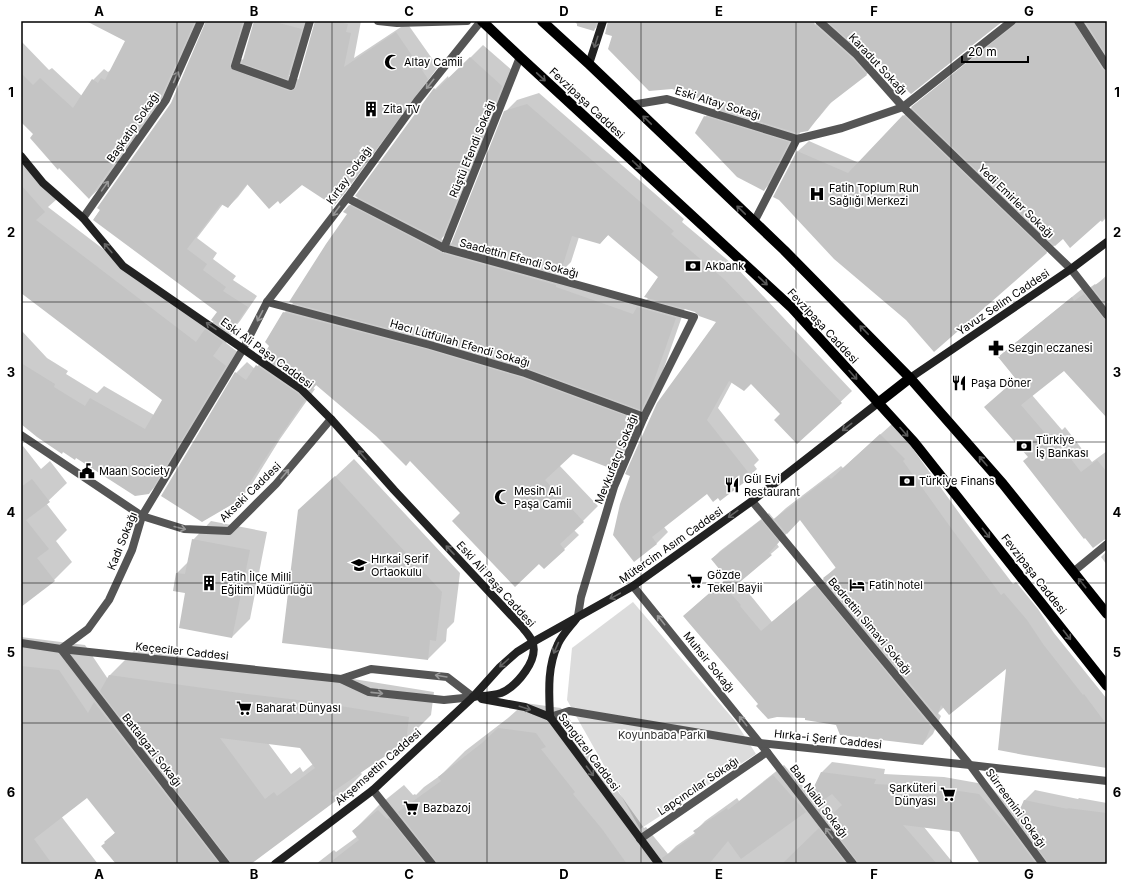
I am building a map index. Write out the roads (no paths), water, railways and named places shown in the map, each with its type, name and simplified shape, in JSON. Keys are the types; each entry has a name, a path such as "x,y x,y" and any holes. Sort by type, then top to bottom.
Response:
{"main road":[{"name":"Fevzipaşa Caddesi","path":"482,21 520,58 791,307 914,442 1107,686"},
{"path":"542,21 784,250 910,378 1003,484 1107,614"},
{"path":"878,403 910,378"}],"street":[{"name":"Başkatip Sokağı","path":"83,218 166,100 201,21"},
{"path":"249,21 235,66 291,86 310,21"},
{"path":"378,21 397,23 467,21"},
{"name":"Kırtay Sokağı","path":"243,349 267,302 347,198 417,101 482,21"},
{"path":"589,64 603,21"},
{"name":"Karadut Sokağı","path":"819,21 857,54 903,107"},
{"path":"754,222 797,140 842,128 903,107 1012,21"},
{"path":"1078,21 1107,66"},
{"name":"Rüştü Efendi Sokağı","path":"444,248 520,58"},
{"name":"Eski Altay Sokağı","path":"632,105 667,99 797,140"},
{"name":"Yedi Emirler Sokağı","path":"903,107 1071,269 1107,315"},
{"name":"Eski Ali Paşa Caddesi","path":"21,156 43,183 83,218 123,266 301,389 332,419 394,490 523,628 532,642"},
{"name":"Saadettin Efendi Sokağı","path":"347,198 444,248 694,317"},
{"name":"Yavuz Selim Caddesi","path":"910,378 1071,269 1107,242"},
{"name":"Hacı Lütfüllah Efendi Sokağı","path":"267,302 430,345 525,373 644,417"},
{"name":"Mevkufatçı Sokağı","path":"578,616 581,597 614,487 644,417 694,317"},
{"name":"Kadı Sokağı","path":"60,649 88,629 109,600 132,550 142,516 243,349"},
{"name":"Mütercim Asım Caddesi","path":"473,697 500,667 517,652 532,642 633,586 752,500 878,403"},
{"name":"Akseki Caddesi","path":"21,435 142,516 184,529 229,531 276,484 332,419"},
{"name":"Bedrettin Simavi Sokağı","path":"752,500 970,764"},
{"path":"1073,572 1107,544"},
{"name":"Muhsir Sokağı","path":"633,586 767,752"},
{"path":"550,717 549,675 552,659 558,643 578,616"},
{"path":"473,697 499,693 511,687 520,678 530,663 533,653 532,642"},
{"name":"Keçeciler Caddesi","path":"21,643 60,649 341,679 369,692 444,700 473,697"},
{"name":"Battalgazi Sokağı","path":"60,649 226,864"},
{"name":"Keçeciler Caddesi","path":"341,679 371,669 447,677 473,697"},
{"name":"Sangüzel Caddesi","path":"473,697 525,707 550,717 659,864"},
{"name":"Akşemsettin Caddesi","path":"275,864 373,790 473,697"},
{"name":"Hırka-i Şerif Caddesi","path":"550,717 569,711 760,743 970,764 1107,781"},
{"name":"Lapçıncılar Sokağı","path":"640,839 767,752"},
{"name":"Bab Naibi Sokağı","path":"767,752 853,864"},
{"name":"Sürreemini Sokağı","path":"970,764 1043,864"},
{"path":"373,790 432,864"}],"place":[{"name":"Altay Camii","path":"392,62"},
{"name":"Zita TV","path":"371,109"},
{"name":"Fatih Toplum Ruh Sağlığı Merkezi","path":"817,194"},
{"name":"Akbank","path":"693,266"},
{"name":"Sezgin eczanesi","path":"996,348"},
{"name":"Paşa Döner","path":"959,383"},
{"name":"Türkiye İş Bankası","path":"1024,446"},
{"name":"Maan Society","path":"87,471"},
{"name":"Türkiye Finans","path":"907,481"},
{"name":"Gül Evi Restaurant","path":"732,485"},
{"name":"Mesih Ali Paşa Camii","path":"502,497"},
{"name":"Hırkai Şerif Ortaokulu","path":"359,565"},
{"name":"Gözde Tekel Bayii","path":"695,581"},
{"name":"Fatih İlçe Milli Eğitim Müdürlüğü","path":"209,583"},
{"name":"Fatih hotel","path":"857,585"},
{"name":"Baharat Dünyası","path":"244,708"},
{"name":"Şarküteri Dünyası","path":"948,794"},
{"name":"Bazbazoj","path":"411,808"}],"park label":[{"name":"Koyunbaba Parkı","path":"662,735"}]}
